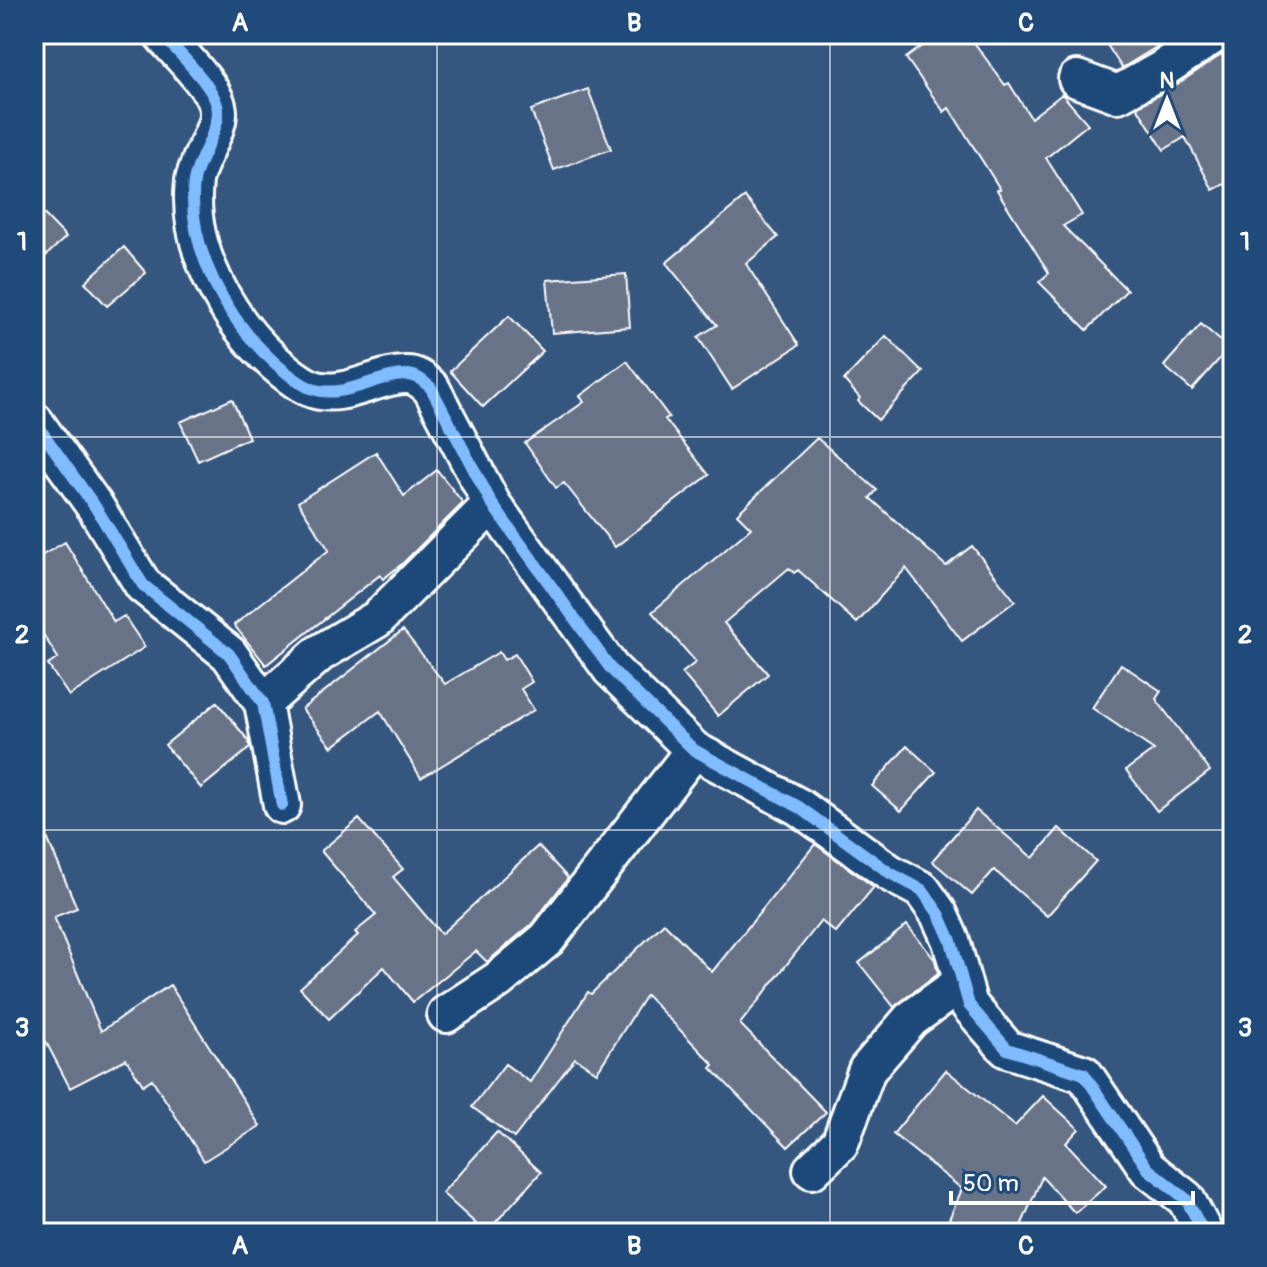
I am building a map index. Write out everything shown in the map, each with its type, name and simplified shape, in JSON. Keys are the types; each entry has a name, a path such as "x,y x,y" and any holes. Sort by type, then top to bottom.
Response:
{"street":[{"path":"162,34 213,93 218,113 194,178 193,217 210,274 238,322 276,364 311,388 344,391 404,374 420,378 431,388 492,504 611,669 694,750 799,807 890,873 922,890 939,914 951,941 969,1005 1007,1049 1084,1074 1148,1169 1186,1199 1204,1233"},
{"path":"1077,79 1118,94 1215,34"},
{"path":"34,421 96,508 143,585 229,654 263,703 282,805"},
{"path":"263,703 320,653 377,619 492,504"},
{"path":"446,1014 498,980 547,939 694,750"},
{"path":"812,1170 840,1143 867,1070 911,1019 961,983"}],"building":[{"path":"939,34 968,34 1005,85 1009,83 1031,118 1062,94 1088,124 1046,158 1082,215 1063,226 1127,290 1087,330 1039,282 1049,273 997,190 1000,189 949,108 944,112 906,58"},
{"path":"1100,34 1169,34 1171,38 1122,68"},
{"path":"1233,44 1233,180 1213,190 1185,137 1164,150 1137,107 1173,87"},
{"path":"588,89 611,149 554,170 531,110"},
{"path":"745,197 778,237 746,264 799,345 732,389 698,337 717,325 666,263"},
{"path":"34,204 66,237 34,267"},
{"path":"124,247 146,273 107,306 85,282"},
{"path":"626,274 630,327 552,333 547,280"},
{"path":"509,316 543,351 483,407 450,371"},
{"path":"1201,324 1229,348 1192,390 1164,366"},
{"path":"886,336 923,372 878,420 858,401 860,398 844,380"},
{"path":"627,361 669,417 665,419 709,475 615,547 564,483 556,488 525,443 584,402 580,396"},
{"path":"232,399 249,438 198,461 180,422"},
{"path":"817,438 877,490 870,498 946,566 972,546 1015,601 962,641 906,568 857,623 798,570 794,573 789,568 724,623 768,674 718,716 682,673 696,662 652,612 751,528 737,514"},
{"path":"376,452 404,496 437,470 463,503 402,564 383,579 380,575 266,665 234,625 329,550 298,502"},
{"path":"65,542 114,622 124,616 145,647 69,696 48,665 58,658 34,620 34,560"},
{"path":"403,630 445,684 499,652 504,660 515,654 532,682 521,689 534,710 421,778 380,711 332,747 302,709"},
{"path":"1121,664 1161,691 1156,699 1210,771 1157,811 1126,770 1154,750 1092,708"},
{"path":"217,702 248,740 250,748 201,788 165,745"},
{"path":"907,746 936,772 901,811 872,786"},
{"path":"34,807 77,908 54,917 101,1031 170,985 260,1126 204,1161 152,1079 143,1085 126,1059 70,1088 34,1019"},
{"path":"976,810 1033,858 1059,828 1096,861 1047,916 994,870 972,895 932,861"},
{"path":"359,819 403,869 393,877 441,934 538,846 568,878 532,924 487,962 476,951 413,1002 384,967 329,1019 300,988 376,915 321,851"},
{"path":"815,844 874,887 836,933 821,921 740,1024 826,1112 788,1147 646,995 597,1072 575,1058 514,1138 472,1107 505,1064 530,1082 588,992 591,994 664,923 712,972"},
{"path":"907,925 935,960 938,973 894,1007 859,963"},
{"path":"946,1070 1015,1126 1043,1096 1079,1129 1066,1143 1106,1186 1075,1213 1042,1177 1018,1233 970,1233 947,1224 962,1189 893,1134"},
{"path":"497,1132 541,1172 486,1233 442,1193"}],"cycle path":[{"path":"162,34 204,82 216,103 215,128 194,181 193,206 197,231 214,281 226,304 257,346 296,380 322,391 346,390 405,375 416,377 431,388 492,504 611,669 694,750 799,807 890,873 922,890 939,914 951,941 969,1005 1007,1049 1084,1074 1148,1169 1186,1199 1204,1233"},
{"path":"34,421 96,508 143,585 229,654 263,703 282,805"}]}
